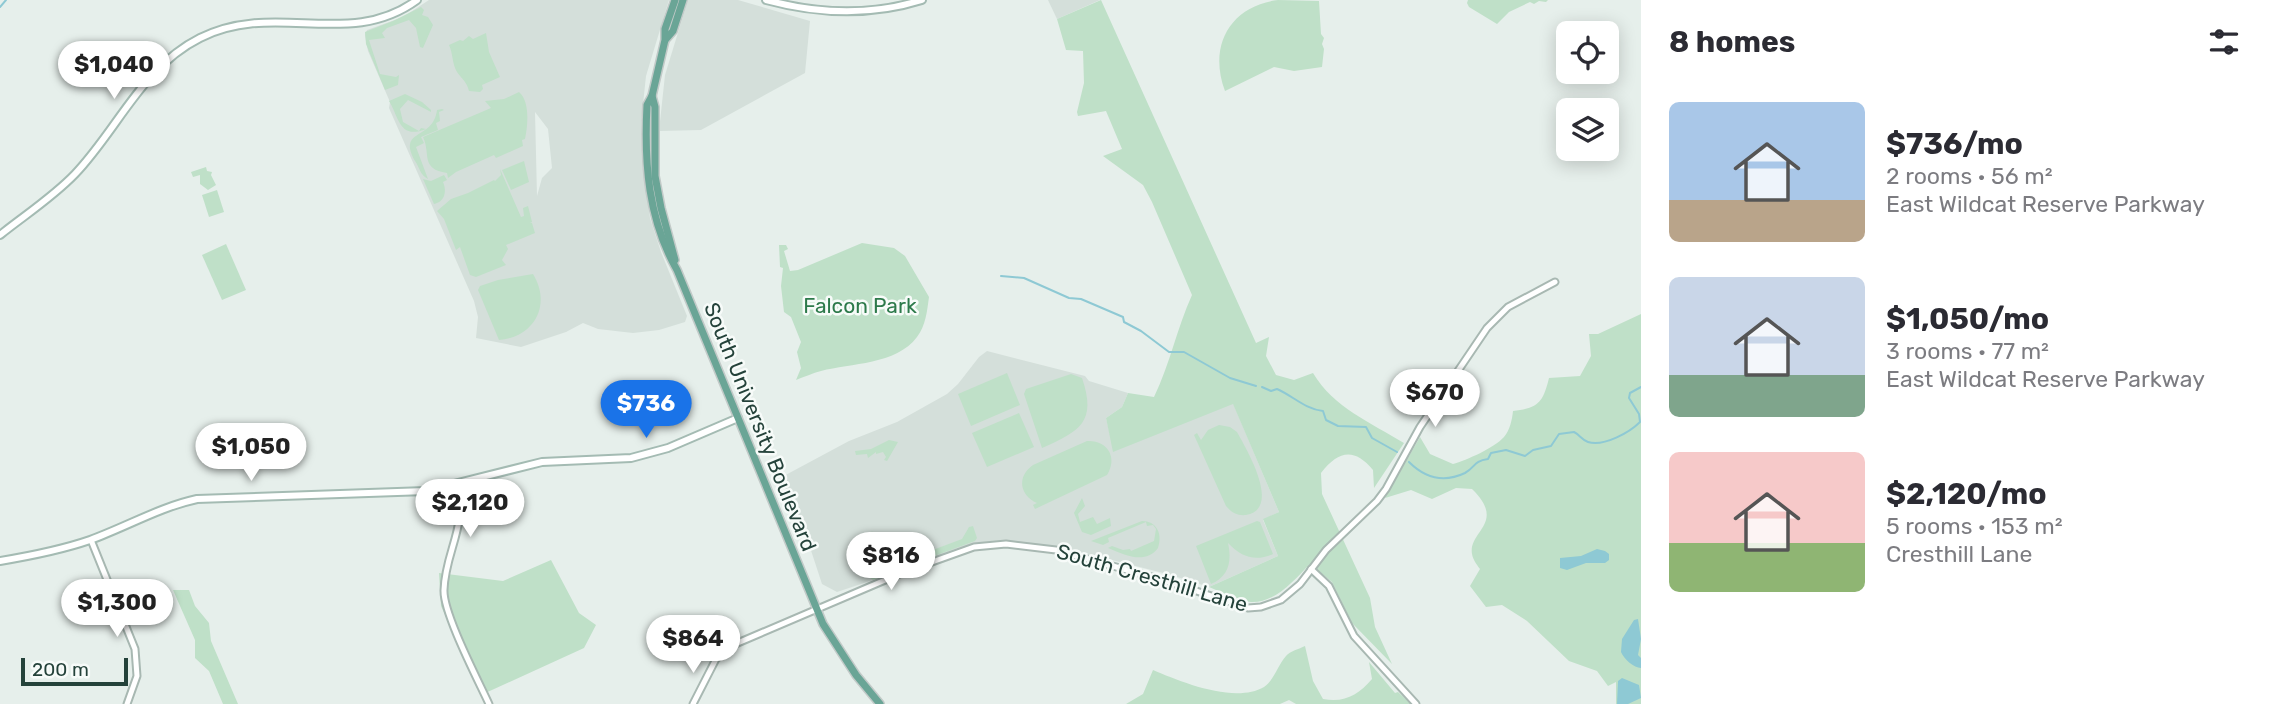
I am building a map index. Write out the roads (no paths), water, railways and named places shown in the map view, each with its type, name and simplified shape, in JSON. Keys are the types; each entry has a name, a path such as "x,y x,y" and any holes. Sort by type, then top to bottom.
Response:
{"main road":[{"path":"0,235 75,174 146,81 169,58 189,44 223,29 256,22 342,25 369,22 393,14 417,0"},
{"name":"South University Boulevard","path":"665,40 673,31 683,0"},
{"path":"766,0 817,11 843,12 894,7 922,0"},
{"name":"South University Boulevard","path":"673,3 652,96 647,105 646,142 653,209 664,248 677,270"},
{"name":"South University Boulevard","path":"652,96 655,107 655,169 661,208 677,270 816,609 847,663 880,704"},
{"path":"646,142 652,167 655,169"},
{"path":"0,561 91,540 164,509 197,499 411,493 456,485 542,462 631,458 668,448 738,418"}],"street":[{"name":"South Cresthill Lane","path":"693,704 716,659 733,645 958,552 998,544 1022,544 1056,550 1166,581 1248,608 1281,600 1300,584 1333,543 1386,489 1420,428 1487,328 1508,307 1555,282"},
{"path":"456,485 461,502 461,522 445,574 444,593 452,620 489,704"},
{"path":"91,540 135,649 137,676 127,704"},
{"path":"1311,569 1329,586 1349,628 1362,646 1416,704"}],"water":[{"path":"1597,549 1609,554 1609,560 1605,563 1586,563 1567,570 1560,568 1560,558 1581,556"},
{"path":"1638,619 1641,639 1638,655 1641,658 1641,668 1630,663 1621,652 1622,639 1634,620"},
{"path":"1622,678 1639,685 1641,698 1628,704 1617,704 1618,681"}],"waterway":[{"path":"0,7 6,0"},
{"path":"1001,276 1024,278 1069,298 1081,299 1123,317 1124,322 1169,352 1184,352 1230,378 1256,386"},
{"path":"1262,387 1271,391 1277,389 1305,405 1323,411 1326,420 1338,426 1366,427 1372,438 1397,452"},
{"path":"1409,462 1428,475 1450,478 1465,473 1477,463 1488,459 1491,453 1506,450 1525,456 1533,450 1551,446 1559,434 1574,432 1586,441 1609,441 1640,422 1639,414 1629,398 1630,393 1641,387"}],"park label":[{"name":"Falcon Park","path":"860,306"}]}
